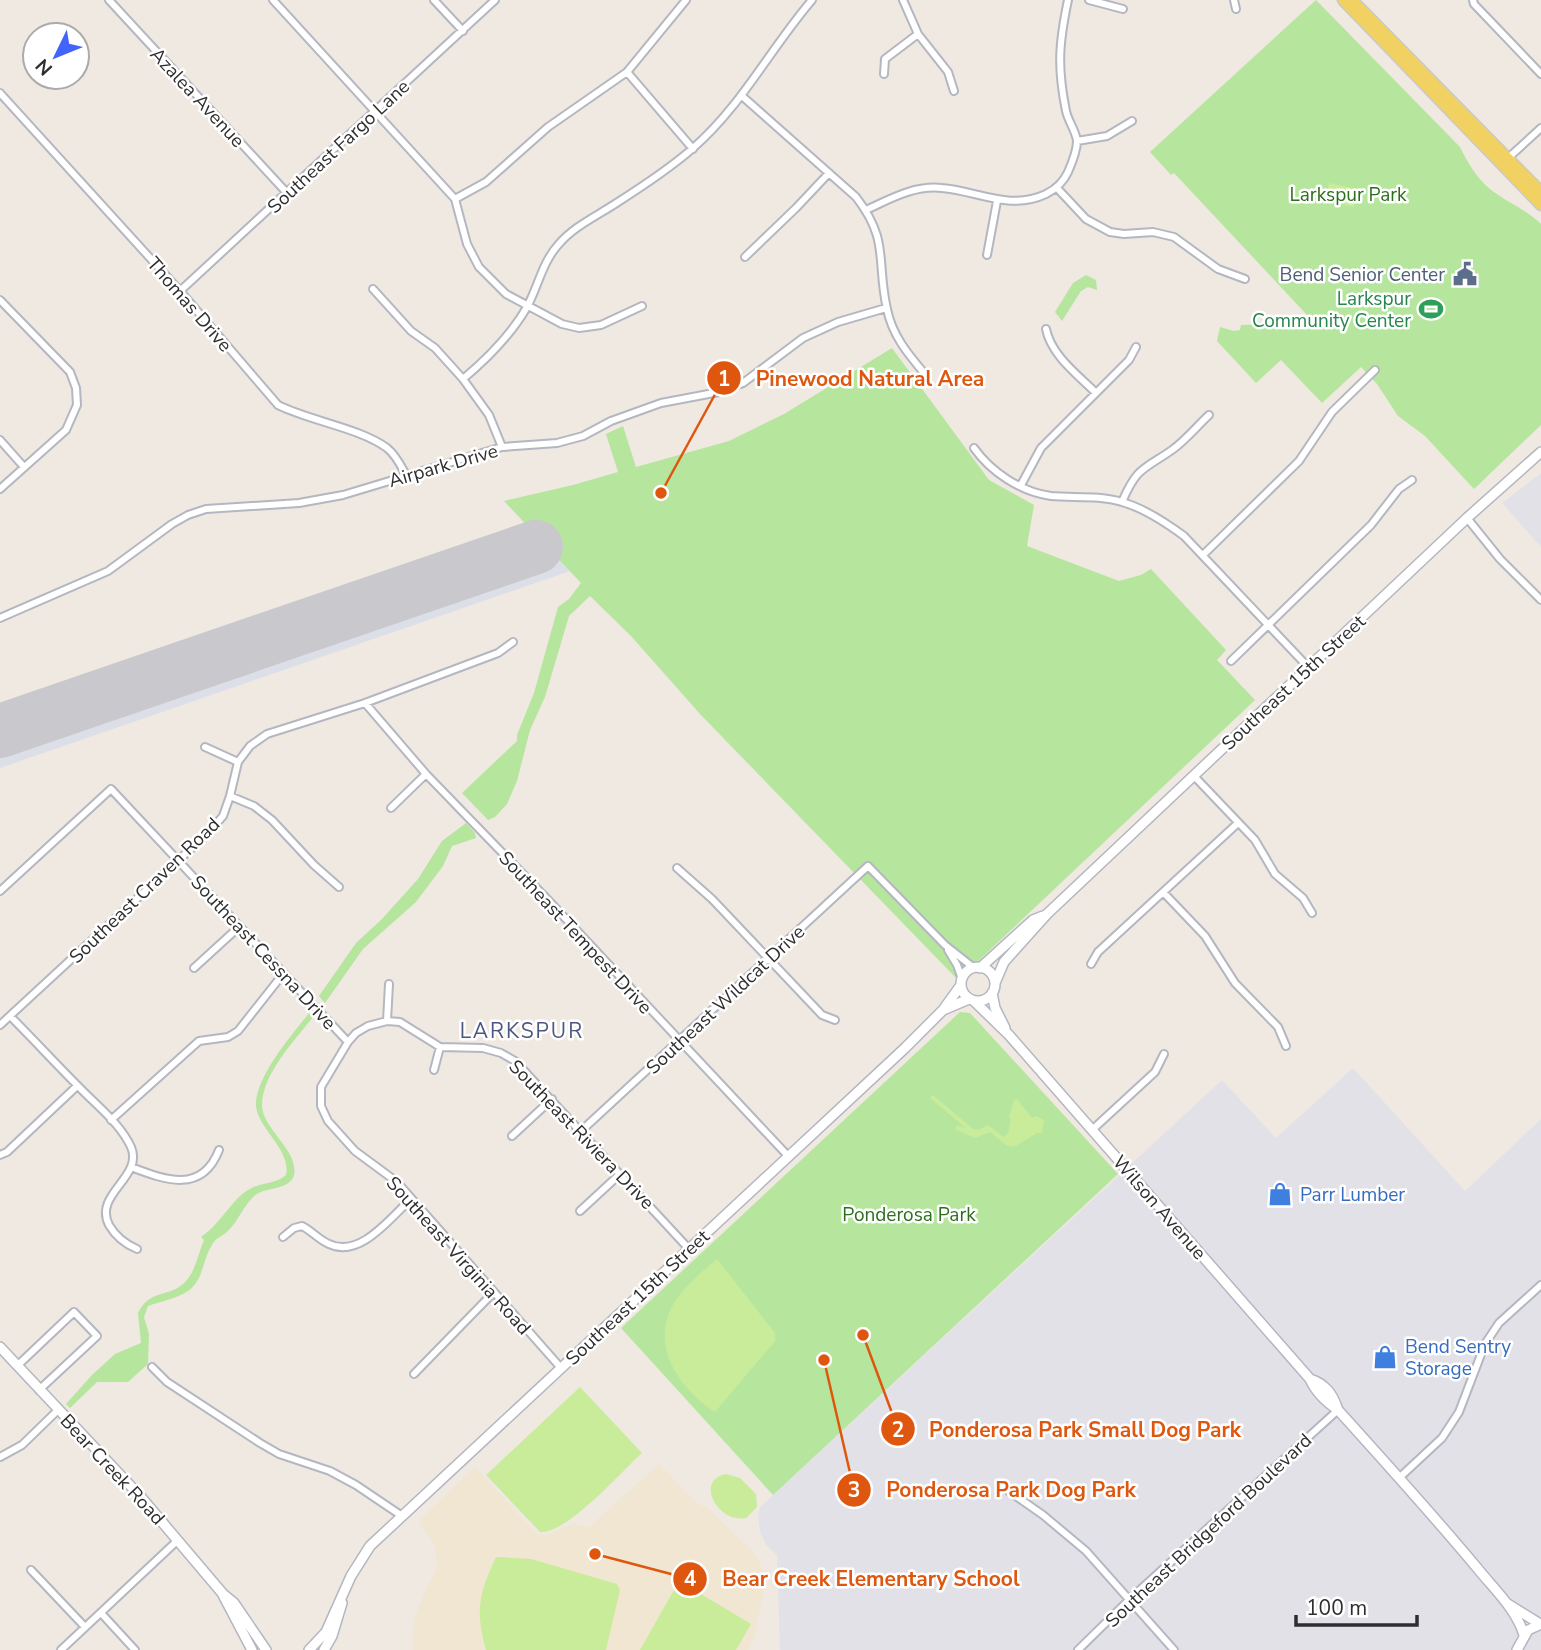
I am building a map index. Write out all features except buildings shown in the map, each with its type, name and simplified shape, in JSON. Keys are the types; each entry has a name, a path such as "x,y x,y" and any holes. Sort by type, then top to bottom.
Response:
{"main road":[{"path":"1343,0 1541,192"},
{"path":"1352,0 1505,160 1541,205"},
{"name":"Southeast 15th Street","path":"994,988 1004,962 1047,914 1467,518 1541,452"},
{"name":"Southeast 15th Street","path":"977,968 1033,920 1047,914"},
{"path":"977,968 990,973 994,988 985,1000 972,1000 963,991 965,974 977,968"},
{"name":"Southeast 15th Street","path":"309,1650 326,1632 360,1559 370,1546 789,1157 943,1010 962,982"},
{"name":"Wilson Avenue","path":"994,988 995,1007 1009,1035"},
{"name":"Southeast 15th Street","path":"943,1010 972,1000"},
{"name":"Wilson Avenue","path":"972,1000 1009,1035 1310,1379 1326,1402 1338,1410 1508,1604 1521,1625 1522,1644"},
{"name":"Bear Creek Road","path":"0,1347 140,1496 223,1594 234,1603 266,1650"},
{"name":"Bear Creek Road","path":"223,1594 252,1650"},
{"name":"Southeast 15th Street","path":"324,1650 342,1609 344,1595"},
{"name":"Wilson Avenue","path":"1508,1604 1540,1624"},
{"path":"1522,1644 1528,1630 1540,1624"}],"street":[{"name":"Azalea Avenue","path":"109,0 287,193"},
{"path":"273,0 454,199 467,244 479,267 506,294 562,324 579,328 601,325 642,306"},
{"path":"434,0 463,31"},
{"name":"Southeast Fargo Lane","path":"180,291 495,0"},
{"path":"454,199 486,181 548,127 627,72 686,0"},
{"path":"463,379 487,359 527,306 538,278 556,247 574,229 618,203 693,149 721,122 812,0"},
{"path":"903,0 918,34 948,72 954,91"},
{"path":"866,210 909,190 941,188 997,201 1035,199 1057,188 1070,167 1077,141 1067,115 1059,71 1060,41 1068,0"},
{"path":"1089,0 1123,9"},
{"path":"1234,0 1236,9"},
{"path":"1473,0 1541,74"},
{"path":"884,74 886,59 918,34"},
{"path":"627,72 693,149"},
{"name":"Thomas Drive","path":"0,93 180,291 278,405 361,435 385,447 394,455 406,475"},
{"path":"742,96 856,197 866,210 881,249 886,308 895,334 925,373"},
{"path":"1077,141 1107,136 1132,121"},
{"path":"1505,160 1541,128"},
{"path":"745,257 829,173"},
{"path":"1057,188 1086,219 1110,232 1153,232 1174,237 1218,269 1245,279"},
{"path":"987,255 997,201"},
{"path":"373,289 411,331 435,348 463,379 489,415 502,447"},
{"path":"0,300 70,372 76,388 77,405 66,430 0,489"},
{"name":"Airpark Drive","path":"0,618 108,571 188,515 206,509 299,502 343,495 502,447 557,443 583,436 611,421 661,403 719,392 743,383 803,338 838,322 886,308"},
{"path":"1046,329 1048,339 1057,352 1096,393"},
{"path":"1021,485 1041,448 1129,360 1136,347"},
{"path":"1203,555 1299,461 1332,412 1375,370"},
{"path":"1122,502 1132,480 1143,468 1173,449 1209,415"},
{"path":"0,440 24,467"},
{"path":"974,448 998,475 1021,485 1048,495 1095,497 1122,502 1159,518 1184,536 1308,667"},
{"path":"1231,661 1371,525 1399,489 1412,480"},
{"path":"1467,518 1500,559 1541,600"},
{"path":"205,747 238,762 250,746 267,734 365,703 498,653 513,642"},
{"name":"Southeast Tempest Drive","path":"365,703 426,774 789,1157"},
{"name":"Southeast Craven Road","path":"0,1025 223,816 238,762"},
{"path":"391,808 426,774"},
{"path":"1194,776 1255,840 1275,874 1303,898 1312,913"},
{"name":"Southeast Cessna Drive","path":"0,891 111,789 348,1042"},
{"path":"230,796 254,807 272,820 314,865 339,887"},
{"path":"1091,964 1098,952 1238,823"},
{"name":"Southeast Wildcat Drive","path":"581,1131 868,866 945,946"},
{"path":"677,868 712,900 822,1015 835,1020"},
{"path":"1163,892 1205,936 1235,983 1278,1027 1286,1046"},
{"path":"194,968 240,926"},
{"path":"945,946 977,968"},
{"path":"945,946 957,965 962,982"},
{"path":"111,1120 200,1041 228,1037 238,1031 283,974"},
{"path":"387,1021 389,984"},
{"path":"10,1016 111,1120 132,1150 131,1167 112,1193 106,1209 107,1221 113,1231 125,1244 137,1249"},
{"path":"348,1042 368,1026 387,1021 400,1022 440,1047 435,1070"},
{"name":"Southeast Virginia Road","path":"348,1042 321,1087 324,1115 355,1151 388,1174 561,1368"},
{"name":"Southeast Riviera Drive","path":"440,1047 474,1048 501,1053 516,1060 689,1249"},
{"path":"1092,1130 1155,1072 1164,1054"},
{"path":"0,1156 77,1086"},
{"path":"512,1136 552,1099"},
{"path":"131,1167 173,1181 189,1180 207,1171 219,1150"},
{"path":"580,1211 620,1174"},
{"path":"283,1237 294,1228 302,1226 331,1245 341,1248 354,1246 372,1235 411,1199"},
{"path":"1399,1478 1442,1438 1459,1412 1485,1344 1499,1323 1541,1285"},
{"path":"414,1374 493,1293"},
{"path":"17,1366 74,1312 97,1336 39,1390"},
{"path":"152,1367 167,1382 260,1443 279,1454 330,1471 402,1516"},
{"path":"0,1457 22,1445 58,1410"},
{"name":"Southeast Bridgeford Boulevard","path":"1078,1650 1130,1599 1338,1410"},
{"path":"1000,1485 1086,1551 1174,1650"},
{"path":"61,1650 178,1540"},
{"path":"31,1570 85,1627"},
{"path":"101,1613 135,1650"}],"shaded area":[{"path":"1541,473 1541,547 1502,503"},
{"path":"533,531 570,571 0,768 0,712"},
{"path":"1353,1068 1465,1191 1541,1119 1541,1650 780,1650 777,1555 766,1545 760,1531 760,1507 1222,1080 1276,1138"},
{"path":"659,1464 696,1503 708,1508 752,1551 760,1563 765,1577 764,1590 753,1642 748,1650 414,1650 413,1626 416,1613 437,1567 435,1546 420,1520 475,1467 537,1534 547,1535 574,1523 588,1528"}],"green space":[{"name":"Larkspur Park","path":"1316,0 1460,147 1473,170 1485,184 1541,224 1541,425 1474,489 1425,436 1398,416 1377,384 1361,367 1322,403 1281,360 1256,383 1217,341 1220,327 1234,331 1240,330 1241,325 1268,324 1308,316 1174,173 1171,175 1150,152"},
{"path":"1329,183 1358,189 1354,207 1325,200"},
{"path":"1086,275 1096,280 1097,290 1088,287 1081,291 1062,321 1055,312 1073,283"},
{"path":"892,348 989,480 1034,505 1027,546 1119,581 1141,575 1151,569 1226,650 1217,660 1255,700 958,980 700,714 631,636 590,596 569,616 545,697 530,730 517,781 507,804 495,817 488,820 462,793 517,741 534,693 558,607 569,599 581,583 504,501 618,472 606,434 623,426 636,467 729,441 784,414"},
{"path":"466,823 476,838 452,846 443,866 416,902 363,949 325,1003 319,996 356,943 418,879 442,841"},
{"name":"Ponderosa Park","path":"960,1012 970,1013 1118,1174 773,1495 621,1328"},
{"path":"309,1013 313,1017 274,1069 262,1104 267,1122 291,1156 294,1166 292,1180 253,1197 232,1227 213,1243 200,1276 188,1291 148,1306 144,1317 149,1334 148,1364 128,1382 97,1382 70,1408 66,1404 92,1375 115,1354 141,1343 138,1313 148,1300 177,1288 187,1280 204,1240 201,1237 244,1193 286,1175 284,1157 257,1111 257,1096 275,1057"},
{"path":"933,1095 973,1129 978,1130 988,1125 1004,1137 1008,1133 1014,1100 1017,1099 1032,1118 1036,1116 1044,1120 1042,1133 1037,1133 1014,1147 1006,1145 990,1132 975,1138 955,1129 956,1126 966,1128 930,1098"},
{"path":"717,1259 775,1333 775,1341 715,1412 701,1402 678,1376 670,1362 665,1330 669,1314 678,1297"},
{"path":"580,1387 642,1453 579,1513 551,1530 540,1532 486,1475"},
{"path":"726,1474 740,1478 756,1494 757,1507 746,1518 727,1515 714,1500 712,1484"},
{"path":"496,1557 531,1559 617,1584 620,1590 606,1650 486,1650 480,1602"},
{"path":"679,1581 751,1624 736,1650 640,1650"}],"runway":[{"path":"0,731 536,547"}],"place":[{"name":"Bend Senior Center","path":"1465,274"},
{"name":"Larkspur Community Center","path":"1431,309"},
{"name":"Pinewood Natural Area","path":"661,493"},
{"name":"Parr Lumber","path":"1280,1194"},
{"name":"Ponderosa Park Small Dog Park","path":"863,1335"},
{"name":"Bend Sentry Storage","path":"1385,1357"},
{"name":"Ponderosa Park Dog Park","path":"824,1360"},
{"name":"Bear Creek Elementary School","path":"595,1554"}],"district":[{"name":"LARKSPUR","path":"522,1031"}]}
